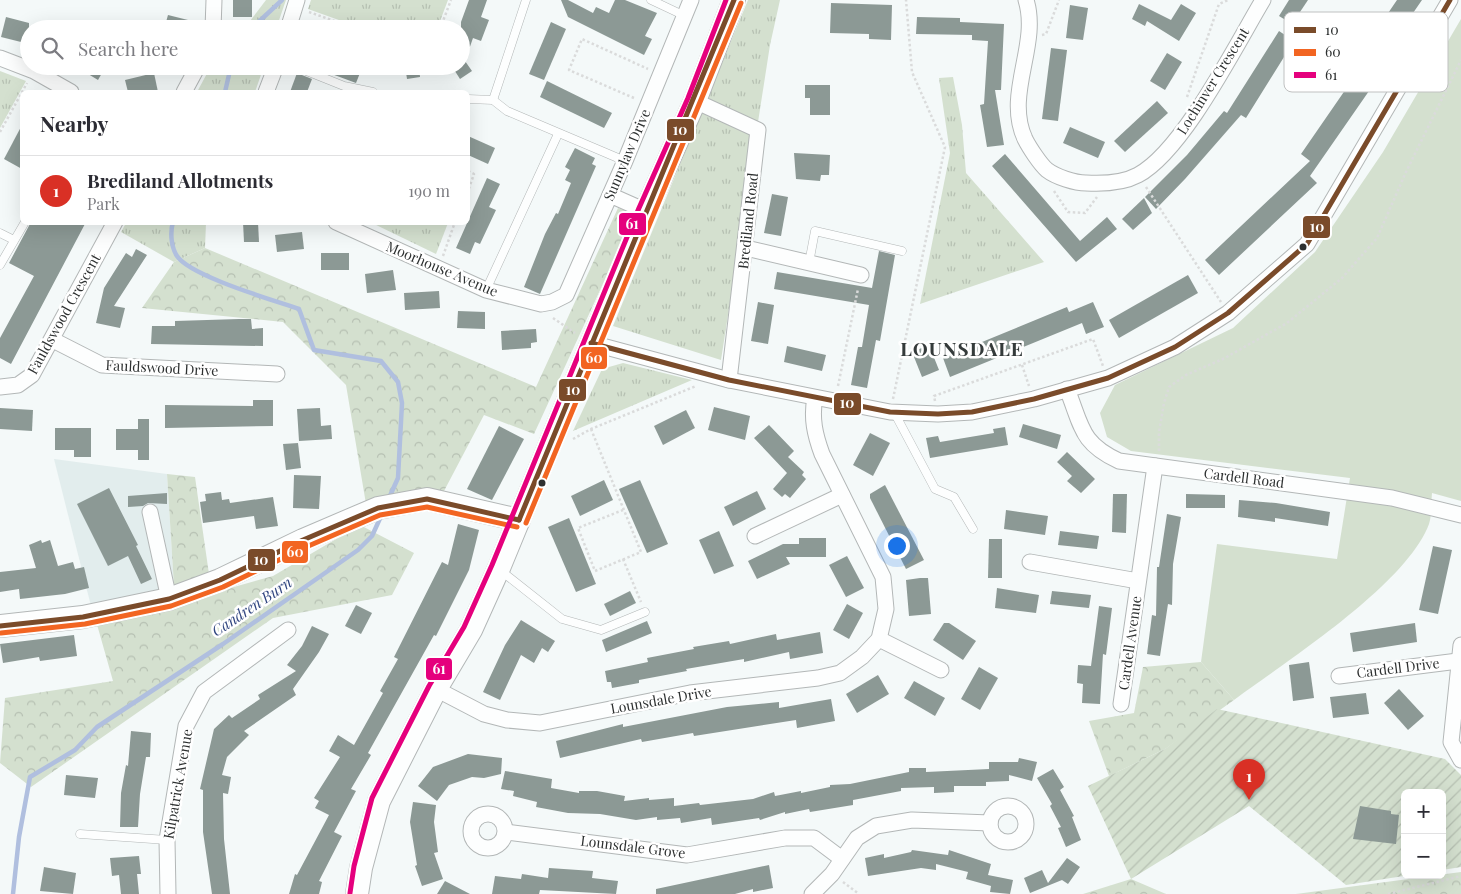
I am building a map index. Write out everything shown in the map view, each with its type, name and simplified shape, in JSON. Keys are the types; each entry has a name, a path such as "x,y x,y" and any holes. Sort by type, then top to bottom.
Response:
{"street":[{"path":"213,20 214,0"},
{"name":"Sunnylaw Drive","path":"552,302 566,295 625,161 691,0"},
{"path":"357,894 361,868 379,801 436,689 471,630 499,568 544,454 646,211 695,101 734,0"},
{"name":"Lochinver Crescent","path":"1026,0 1029,9 1028,43 1018,98 1020,121 1025,139 1047,170 1078,183 1106,184 1138,175 1163,156 1191,120 1263,0"},
{"path":"1443,12 1450,0"},
{"path":"291,20 296,3"},
{"path":"0,58 20,66"},
{"path":"41,75 67,90"},
{"path":"185,90 193,75"},
{"path":"267,90 273,75"},
{"path":"591,343 724,379 892,412 938,414 972,412 1034,399 1108,378 1175,347 1228,313 1307,244 1396,92"},
{"name":"Brediland Road","path":"695,101 758,130 746,248 724,379"},
{"path":"610,195 646,211"},
{"name":"Fauldswood Crescent","path":"0,387 10,388 26,381 32,375 53,340 113,225"},
{"name":"Moorhouse Avenue","path":"343,225 486,290 541,304 552,302"},
{"path":"746,248 861,275"},
{"name":"Fauldswood Drive","path":"53,340 102,365 277,374"},
{"name":"Cardell Road","path":"1067,389 1087,441 1101,453 1119,461 1392,498 1461,515"},
{"path":"816,398 813,410 814,433 842,495 883,577 886,609 879,639 942,670"},
{"name":"Cardell Avenue","path":"1121,704 1138,581 1157,466"},
{"path":"755,536 842,495"},
{"path":"0,626 84,617 169,599 220,580 303,540 378,508 427,499 519,520"},
{"path":"150,512 169,599"},
{"name":"Cardell Avenue","path":"1030,562 1138,581"},
{"name":"Kilpatrick Avenue","path":"168,894 167,840 186,726 204,692 288,630"},
{"name":"Lounsdale Drive","path":"436,689 484,714 507,720 540,723 690,693 818,678 840,673 862,657 879,639"},
{"name":"Cardell Drive","path":"1461,645 1451,742 1461,760"},
{"name":"Cardell Drive","path":"1339,676 1458,661"},
{"path":"812,894 832,874 857,838 876,826 912,820 990,823"},
{"name":"Lounsdale Grove","path":"506,832 687,855 785,838 814,838 842,859"}],"lane":[{"path":"493,100 526,0"},
{"path":"651,0 685,16"},
{"path":"312,75 343,90"},
{"path":"470,99 493,100 508,111 558,134 625,161"},
{"path":"486,290 558,134"},
{"path":"0,264 23,225"},
{"path":"809,263 815,231 902,251"},
{"path":"0,233 14,240"},
{"path":"892,412 936,489 954,497 973,529"},
{"path":"499,568 562,620 601,630 645,612"},
{"path":"80,834 167,840"}],"path":[{"path":"443,20 451,0"},
{"path":"892,412 945,147 912,72 906,0"},
{"path":"1028,43 1046,34 1059,0"},
{"path":"1191,120 1185,102 1219,4 1228,0"},
{"path":"296,3 336,20"},
{"path":"648,105 569,70 582,39 660,75"},
{"path":"1448,86 1461,60"},
{"path":"23,90 32,75"},
{"path":"1157,466 1159,432 1169,387 1186,376 1223,359 1287,323 1342,278 1378,238 1406,172 1445,92"},
{"path":"0,132 20,96"},
{"path":"470,172 474,174 470,185"},
{"path":"1138,175 1228,313"},
{"path":"438,269 454,225"},
{"path":"834,402 861,275"},
{"path":"552,302 548,314 591,343"},
{"path":"938,414 934,396 1093,339 1108,378"},
{"path":"1022,365 1034,399"},
{"path":"544,454 591,429 724,379"},
{"path":"591,429 641,552 595,570 578,528 623,510"},
{"path":"623,559 645,612"},
{"path":"832,874 858,894"},
{"path":"1388,894 1461,876"}],"shaded area":[{"path":"54,459 167,474 174,586 91,606"}],"green space":[{"path":"266,0 286,0 279,20 251,20"},
{"path":"311,0 448,0 440,20 339,20 308,9"},
{"path":"748,0 780,0 770,45 721,360 613,326"},
{"path":"1461,19 1461,501 1432,493 1429,524 1416,547 1396,572 1343,620 1234,700 1201,662 1217,544 1337,559 1350,478 1131,451 1107,437 1100,413 1115,385 1233,328 1315,252 1383,152 1418,92 1448,92 1448,41"},
{"path":"0,71 26,81 0,128"},
{"path":"206,75 261,75 256,90 198,90"},
{"path":"953,77 962,125 966,173 1044,262 920,304 950,153 939,78"},
{"path":"618,208 635,214 534,434 484,415 444,491 366,504 346,385 283,322 142,308 174,262 205,248 536,387"},
{"path":"125,225 206,225 205,248 174,262 121,232"},
{"path":"376,225 447,225 436,254"},
{"path":"623,363 692,380 573,431 602,369"},
{"path":"167,474 195,477 209,574 174,586"},
{"path":"360,525 414,553 392,595 273,618 31,787 0,763 5,698 113,681 96,621 188,600 273,576"},
{"path":"1201,662 1234,700 1165,749 1109,776 1089,721 1134,713 1143,667"},
{"path":"1217,709 1445,759 1461,775 1461,867 1446,869 1446,789 1401,789 1401,876 1346,885 1249,806 1131,879 1088,786 1165,749"},
{"path":"1461,872 1461,894 1296,894 1408,879 1446,879 1446,874"},
{"path":"1131,879 1166,894 1083,894"}],"building":[{"path":"233,0 252,0 252,17 233,17"},
{"path":"469,0 487,0 481,17 489,20 481,41 473,38 470,47 470,20 462,20"},
{"path":"561,0 568,0 593,13 596,7 609,13 615,0 625,0 657,13 645,36 652,39 644,55 568,17"},
{"path":"1289,0 1308,0 1300,12 1284,12 1284,19 1279,16"},
{"path":"1397,0 1422,0 1414,12 1389,12"},
{"path":"831,3 892,5 891,40 869,39 869,34 830,33"},
{"path":"1139,4 1171,20 1181,4 1196,13 1179,41 1147,21 1145,26 1132,19"},
{"path":"1070,5 1088,8 1083,40 1066,38"},
{"path":"168,15 188,20 167,20"},
{"path":"6,17 20,21 20,42 1,37"},
{"path":"917,17 960,18 960,22 1004,24 1001,90 995,90 1004,145 987,147 980,105 984,104 988,41 972,40 972,35 916,34"},
{"path":"551,22 566,29 544,80 529,74"},
{"path":"1279,31 1284,34 1284,57 1246,118 1241,115 1156,209 1145,197 1187,155 1224,111 1227,113"},
{"path":"1051,48 1067,50 1058,121 1042,119"},
{"path":"1167,53 1182,62 1165,90 1150,81"},
{"path":"90,75 101,75 98,80"},
{"path":"154,75 158,90 128,90 125,80"},
{"path":"296,75 312,79 308,90 291,90"},
{"path":"334,75 359,75 356,83"},
{"path":"406,75 420,75 420,77 407,79"},
{"path":"457,75 466,75 460,79"},
{"path":"547,81 612,113 604,128 540,97"},
{"path":"805,85 830,85 830,115 810,115 810,98 805,98"},
{"path":"1344,92 1368,92 1310,176 1317,183 1219,275 1205,260 1310,161 1301,154"},
{"path":"1157,101 1168,113 1125,152 1114,141"},
{"path":"1070,127 1105,142 1098,158 1063,143"},
{"path":"20,129 20,168 4,159"},
{"path":"470,137 495,148 488,164 470,156"},
{"path":"575,148 595,158 592,164 596,166 540,294 524,287 545,234 556,213 558,214 571,183 565,180 570,170 565,167"},
{"path":"794,153 830,155 829,175 821,175 820,181 796,179"},
{"path":"1005,154 1080,241 1107,217 1117,229 1076,262 992,166"},
{"path":"487,178 500,184 489,207 496,210 480,244 475,242 470,254 456,248 466,225 470,225 470,216"},
{"path":"772,194 788,197 781,236 764,233"},
{"path":"1144,198 1152,213 1133,230 1122,219"},
{"path":"29,225 84,225 11,364 0,358 0,338 34,276 9,263"},
{"path":"243,225 258,225 259,242 244,242"},
{"path":"302,232 304,249 277,252 275,235"},
{"path":"136,249 147,255 114,306 125,308 120,328 96,323 104,288 126,253 132,257"},
{"path":"879,251 895,255 880,341 876,340 867,388 851,385 858,347 862,347 869,305 774,289 777,272 872,288"},
{"path":"321,253 349,253 349,270 321,270"},
{"path":"393,270 396,290 367,293 365,274"},
{"path":"1188,275 1198,293 1119,338 1109,320"},
{"path":"439,291 440,308 405,310 404,293"},
{"path":"758,302 774,305 768,344 751,341"},
{"path":"1093,302 1104,327 1086,334 1082,323 950,377 943,358 1067,307 1069,312"},
{"path":"458,311 485,312 485,329 457,328"},
{"path":"251,319 252,329 263,328 263,346 151,344 152,326 175,326 175,321"},
{"path":"536,329 537,342 531,343 531,348 502,350 501,331"},
{"path":"929,345 939,370 922,377 912,352"},
{"path":"787,346 826,355 822,371 784,362"},
{"path":"253,400 273,400 273,426 165,428 165,405 253,406"},
{"path":"714,407 750,416 745,440 708,430"},
{"path":"0,408 33,410 32,431 0,429"},
{"path":"320,408 321,426 331,425 332,439 299,441 297,409"},
{"path":"686,410 695,428 663,445 654,426"},
{"path":"138,419 149,419 149,460 138,460 138,450 116,450 116,429 138,429"},
{"path":"1023,424 1061,435 1057,449 1019,437"},
{"path":"769,425 794,451 788,457 804,472 802,475 806,479 790,498 785,494 782,497 773,489 787,473 754,438"},
{"path":"499,426 524,439 492,500 467,489"},
{"path":"1005,427 1008,445 930,458 926,438 938,436 940,442 994,433 993,429"},
{"path":"55,428 91,428 91,457 74,457 74,450 55,450"},
{"path":"870,433 890,443 873,476 853,465"},
{"path":"298,443 301,468 286,470 283,444"},
{"path":"1067,452 1095,479 1081,493 1067,481 1072,476 1057,462"},
{"path":"294,475 321,476 319,509 293,508"},
{"path":"604,480 613,500 580,516 571,496"},
{"path":"640,480 668,544 647,553 619,489"},
{"path":"885,485 924,560 906,569 870,498 870,494"},
{"path":"109,488 138,545 136,546 152,579 141,584 128,556 108,566 77,504"},
{"path":"757,491 766,509 733,526 724,507"},
{"path":"221,492 222,500 229,499 230,503 273,497 278,526 256,529 254,516 203,523 200,502 206,501 205,494"},
{"path":"167,493 167,504 148,503 143,506 128,507 128,496"},
{"path":"1113,494 1127,494 1126,533 1112,532"},
{"path":"1186,494 1225,495 1225,508 1186,508"},
{"path":"1239,500 1276,503 1330,512 1328,526 1275,518 1275,522 1238,517"},
{"path":"1006,510 1048,516 1045,535 1004,529"},
{"path":"1167,514 1181,517 1173,564 1172,605 1168,604 1160,656 1147,654 1152,615 1156,616 1157,567 1159,567"},
{"path":"569,518 596,584 576,592 548,527"},
{"path":"458,524 479,530 469,570 436,636 434,635 368,753 371,755 351,789 356,791 334,832 342,836 319,881 322,882 319,894 289,894 295,874 297,875 329,815 315,808 319,801 314,798 340,757 329,751 338,735 354,745 383,693 380,691 398,659 394,657 442,562 448,565"},
{"path":"719,531 734,566 714,574 699,540"},
{"path":"1060,531 1099,536 1097,549 1058,545"},
{"path":"799,538 826,538 826,557 786,557 790,564 757,579 748,561 783,544 799,544"},
{"path":"989,539 1002,539 1002,578 988,578"},
{"path":"41,540 42,543 50,540 58,566 73,562 75,569 84,567 89,588 65,594 20,599 19,589 0,592 0,572 36,568 29,545"},
{"path":"1433,546 1452,550 1438,614 1419,610"},
{"path":"847,556 864,588 846,597 829,565"},
{"path":"928,578 931,614 909,616 906,580"},
{"path":"997,588 1039,595 1036,613 995,608"},
{"path":"630,591 636,603 610,616 604,604"},
{"path":"1052,591 1091,595 1089,608 1050,604"},
{"path":"847,604 863,613 849,639 833,630"},
{"path":"356,605 372,613 361,634 345,626"},
{"path":"1099,606 1112,608 1106,655 1103,654 1100,704 1082,703 1083,684 1077,683 1078,665 1091,666"},
{"path":"521,620 555,641 548,652 542,648 534,663 521,655 500,700 483,692 505,645"},
{"path":"647,621 652,633 606,652 602,640"},
{"path":"944,623 949,623 976,641 963,660 933,640"},
{"path":"1415,623 1417,642 1353,652 1350,633"},
{"path":"312,626 329,634 293,689 296,695 244,731 249,735 227,757 222,775 231,777 228,794 223,793 224,839 230,894 212,894 203,832 203,790 200,789 214,729 229,715 232,718 260,699 258,695 296,671 287,665 302,646"},
{"path":"820,632 823,653 790,659 789,652 744,662 744,659 686,669 687,671 639,680 639,683 612,688 611,682 607,682 605,671 648,662 647,658 694,649 693,647 729,641 730,644 776,634 777,640"},
{"path":"74,635 77,656 40,661 39,657 3,663 0,644"},
{"path":"1309,662 1314,698 1293,701 1289,665"},
{"path":"979,667 998,678 980,710 961,699"},
{"path":"878,675 889,694 857,713 846,694"},
{"path":"914,681 945,698 935,716 904,698"},
{"path":"1399,689 1424,716 1408,730 1384,703"},
{"path":"1366,693 1369,714 1333,718 1330,697"},
{"path":"831,699 835,721 797,728 796,720 694,736 693,733 642,742 641,739 560,758 556,741 623,724 623,727 727,707 779,702 779,708"},
{"path":"131,731 151,733 150,757 146,757 140,794 138,827 120,827 121,793 126,765 128,766"},
{"path":"468,754 502,758 501,774 484,778 472,777 449,785 437,801 418,786 433,767"},
{"path":"1019,758 1037,762 1032,781 1009,775 1009,781 986,782 986,786 954,786 954,792 934,793 934,787 901,788 901,791 853,800 853,805 810,812 809,809 785,814 785,812 760,820 759,818 712,825 711,818 681,823 680,818 657,820 657,817 636,820 600,814 568,813 536,807 537,802 513,796 514,791 501,789 505,771 552,779 551,788 579,793 579,791 597,791 625,796 624,801 674,798 674,806 699,803 700,805 753,799 774,792 775,796 801,791 801,793 830,787 830,785 850,784 909,772 909,768 926,768 926,772 989,769 989,762 1018,762"},
{"path":"1053,769 1064,787 1060,790 1074,816 1072,817 1081,840 1066,847 1058,828 1061,827 1050,806 1052,804 1037,778"},
{"path":"66,775 98,778 95,798 64,795"},
{"path":"413,802 436,805 434,822 438,852 434,853 443,879 422,886 415,866 417,865 410,822"},
{"path":"1360,806 1391,811 1391,814 1399,815 1396,844 1353,839"},
{"path":"912,850 948,855 949,850 991,864 988,875 1013,880 1010,894 990,892 991,886 966,879 968,872 936,864 936,870 921,868 868,876 865,858 884,854 884,858 911,852"},
{"path":"139,856 141,874 137,874 139,894 121,894 119,875 112,876 110,858"},
{"path":"1067,858 1080,867 1068,884 1062,880 1030,893 1024,878 1042,870 1048,883"},
{"path":"769,865 773,888 753,892 753,889 735,894 656,894 656,889"},
{"path":"44,867 76,873 73,894 40,891"},
{"path":"549,868 593,871 592,878 618,881 616,894 540,890 539,894 492,894 495,876 521,879 522,874 548,878"},
{"path":"445,881 470,894 437,894"}],"waterway":[{"name":"Candren Burn","path":"261,20 282,0"},
{"name":"Candren Burn","path":"225,90 229,75"},
{"name":"Candren Burn","path":"172,225 171,235 173,248 177,256 185,264 233,287 299,309 314,350 381,361 398,382 402,403 398,478 389,498"},
{"name":"Candren Burn","path":"13,894 19,837 30,777 75,750 97,727 223,644 358,550 372,536 382,514"}],"transit line":[{"name":"61","path":"350,893 354,866 372,798 429,686 464,627 492,565 639,208 688,98 726,0"},
{"name":"10","path":"519,520 734,0"},
{"name":"10","path":"1443,12 1450,0"},
{"name":"60","path":"526,523 741,3"},
{"name":"10","path":"591,343 729,380 890,412 938,414 972,412 1034,399 1108,378 1175,347 1228,313 1307,244 1396,92"},
{"name":"10","path":"0,626 83,617 169,599 220,580 303,540 378,508 427,499 519,520"},
{"name":"60","path":"1,633 85,624 171,606 223,587 306,547 380,515 427,507 517,527"}],"place":[{"name":"Brediland Allotments","path":"1249,800"}],"district":[{"name":"LOUNSDALE","path":"962,349"}]}
